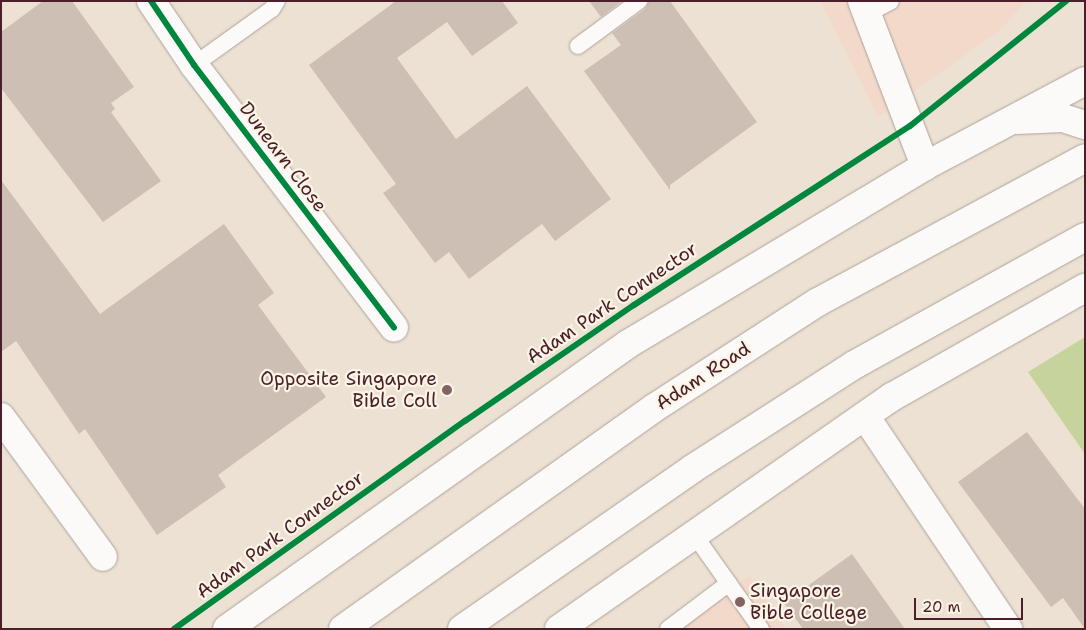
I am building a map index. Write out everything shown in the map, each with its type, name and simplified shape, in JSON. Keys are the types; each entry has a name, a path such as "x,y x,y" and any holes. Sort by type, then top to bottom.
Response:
{"main road":[{"name":"Dunearn Close","path":"151,1 194,65 394,328"},
{"path":"865,8 925,166"},
{"path":"227,629 628,344 925,166 1085,81"},
{"path":"1011,121 1063,118 1085,125"},
{"name":"Adam Road","path":"343,629 654,408 818,302 1085,158"},
{"path":"462,629 692,469 854,365 1085,237"},
{"path":"559,629 693,533 872,427 892,397 1085,288"},
{"path":"1,417 103,557"},
{"path":"872,427 1008,629"}],"lane":[{"path":"194,65 272,9 277,1"},
{"path":"578,46 639,1"},
{"path":"865,8 891,1"},
{"path":"693,533 761,629"},
{"path":"668,629 729,583"}],"shaded area":[{"path":"820,1 1026,1 1000,30 878,117"},
{"name":"Singapore Bible College","path":"749,576 786,629 676,629"}],"green space":[{"path":"1085,337 1085,454 1028,372"}],"building":[{"path":"43,1 72,1 134,87 111,103 115,109 111,112 161,181 103,222 1,88 1,32"},
{"path":"396,1 502,1 518,23 472,56 447,22 397,58 456,139 527,86 611,199 555,241 542,224 469,279 449,252 435,263 383,193 396,184 309,65"},
{"path":"589,1 622,1 601,17"},
{"path":"649,1 670,1 757,122 670,185 670,190 584,71 621,45 612,33 645,9"},
{"path":"1,180 100,314 224,224 274,293 258,305 326,397 218,475 226,487 157,535 85,429 79,434 16,341 1,352"},
{"path":"1027,432 1085,509 1085,629 1063,598 1051,607 958,482"},
{"path":"852,554 905,629 803,629 784,603"}],"cycle path":[{"path":"151,1 194,65 394,328"},
{"name":"Adam Park Connector","path":"174,629 465,421 634,305 910,126 1066,1"}],"place":[{"name":"Opposite Singapore Bible Coll","path":"447,390"},
{"name":"Singapore Bible College","path":"740,602"}]}
